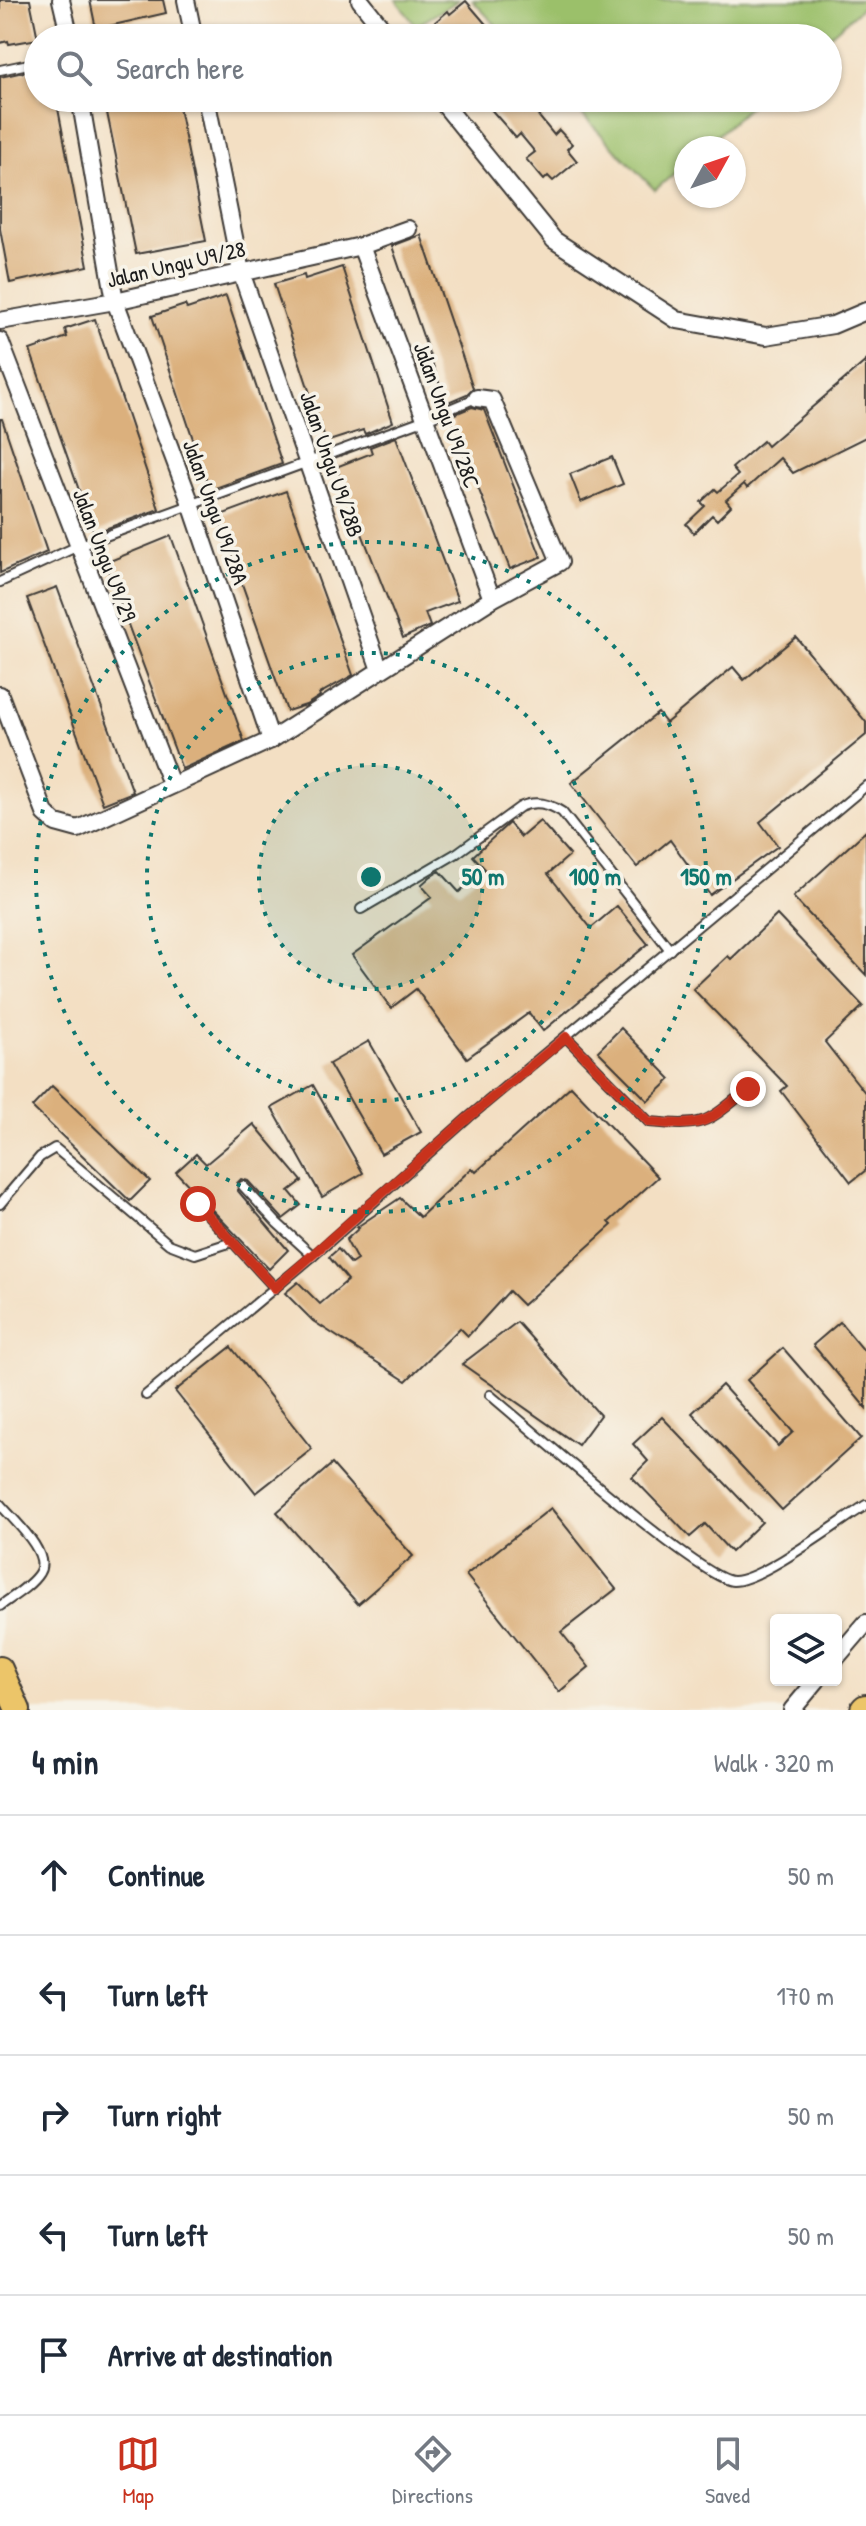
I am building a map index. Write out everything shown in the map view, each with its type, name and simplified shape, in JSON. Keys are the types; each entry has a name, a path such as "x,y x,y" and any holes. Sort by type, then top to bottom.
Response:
{"main road":[{"path":"0,1669 18,1710"},
{"path":"0,1692 18,1710"}],"street":[{"path":"61,0 67,24"},
{"path":"186,0 191,24"},
{"path":"360,0 379,24"},
{"name":"Jalan Ungu U9/28A","path":"82,112 115,301 191,504 271,740"},
{"name":"Jalan Ungu U9/28B","path":"209,112 241,272 380,670"},
{"path":"450,112 554,240 677,320 766,336 833,325 866,311"},
{"name":"Jalan Ungu U9/28","path":"0,321 115,301 361,246 408,229"},
{"name":"Jalan Ungu U9/28C","path":"361,246 492,599"},
{"name":"Jalan Ungu U9/29","path":"0,341 171,784"},
{"path":"0,695 45,813 56,823 78,829 271,740 492,599 560,562 492,400 477,398"},
{"path":"842,1651 866,1623"},
{"path":"792,1710 812,1686"}],"lane":[{"path":"0,70 24,65"},
{"path":"0,582 78,546 477,398"},
{"path":"146,1395 313,1256 469,1117 866,786"},
{"path":"361,909 457,853 520,807 549,804 562,812 670,950"},
{"path":"566,1037 649,1122 689,1126 711,1120 748,1089"},
{"path":"0,1204 40,1157 55,1148 169,1244 195,1254 232,1242"},
{"path":"243,1186 313,1256"},
{"path":"198,1204 275,1288"},
{"path":"490,1395 679,1552 721,1579 733,1581 761,1572 866,1505"},
{"path":"0,1504 27,1534 40,1554 42,1565 39,1573 0,1606"}],"green space":[{"path":"396,0 459,0 419,24 414,24"},
{"path":"472,0 866,0 866,4 842,25 495,24"},
{"path":"580,112 743,112 716,136 674,136 674,173 655,190"}],"building":[{"path":"0,0 30,0 35,24 24,24 24,41 0,43"},
{"path":"90,0 163,0 166,13 118,24 95,24"},
{"path":"466,1 486,24 433,24 448,11 450,14"},
{"path":"24,72 24,112 59,112 88,266 10,283 0,229 0,77"},
{"path":"107,112 180,112 206,241 136,254"},
{"path":"493,112 537,112 554,135 559,130 572,144 567,149 577,161 553,181 548,176 544,180 526,159 535,152 520,134 516,138"},
{"path":"421,235 473,388 446,403 392,246"},
{"path":"342,267 393,422 365,434 363,430 326,442 274,284 304,275 305,279"},
{"path":"226,296 282,464 210,490 152,316"},
{"path":"95,319 159,509 94,533 30,350 67,337 65,329"},
{"path":"866,361 866,437 793,473 780,458 747,488 744,484 726,500 731,506 717,520 712,515 694,533 686,524 705,506 701,502 738,475 732,468 763,441 767,446"},
{"path":"472,407 484,410 541,557 510,569 450,416"},
{"path":"0,419 47,552 0,573"},
{"path":"396,437 458,601 425,613 430,626 403,638 336,467 372,453 370,447"},
{"path":"612,457 623,484 581,502 570,474"},
{"path":"286,491 353,675 306,705 287,711 218,516"},
{"path":"171,536 244,741 182,769 105,563"},
{"path":"57,587 133,792 103,804 27,598"},
{"path":"796,637 866,722 866,735 760,822 778,846 710,895 670,840 637,867 571,783 658,713 666,723 733,667 744,680"},
{"path":"540,821 570,855 548,874 591,928 617,906 648,944 543,1031 529,1013 467,1058 416,989 391,1008 352,955 432,897 421,885 430,877 440,871 459,892 485,869 473,856 509,823 521,837"},
{"path":"866,831 866,975 793,897"},
{"path":"777,915 863,1006 825,1042 866,1094 866,1170 851,1182 781,1091 787,1086 693,989 728,956 731,959"},
{"path":"621,1028 671,1079 648,1101 598,1051"},
{"path":"369,1041 421,1132 381,1154 329,1064"},
{"path":"313,1085 363,1173 322,1197 272,1108"},
{"path":"52,1086 150,1181 130,1201 32,1107"},
{"path":"571,1086 658,1177 609,1222 612,1225 523,1305 509,1291 468,1336 460,1328 406,1381 313,1321 285,1293 298,1282 320,1304 348,1280 329,1257 338,1249 351,1264 357,1260 346,1240 357,1227 400,1198 420,1217 472,1168 476,1172"},
{"path":"254,1124 302,1181 289,1191 301,1205 283,1219 248,1181 241,1179 237,1183 238,1191 288,1250 269,1269 176,1172 196,1154 206,1164"},
{"path":"517,1322 600,1415 578,1445 462,1364"},
{"path":"840,1322 866,1353 866,1408 813,1345"},
{"path":"231,1347 312,1449 256,1493 175,1391"},
{"path":"783,1348 861,1438 782,1510 692,1413 722,1385 778,1446 793,1432 747,1380"},
{"path":"662,1417 762,1522 731,1552 705,1524 690,1537 632,1477 648,1461 633,1444"},
{"path":"332,1464 413,1556 358,1604 277,1512"},
{"path":"551,1508 616,1589 561,1632 589,1667 559,1692 466,1575"}],"route":[{"path":"198,1204 275,1288 469,1117 566,1037 649,1122 689,1126 711,1120 748,1089"}]}
